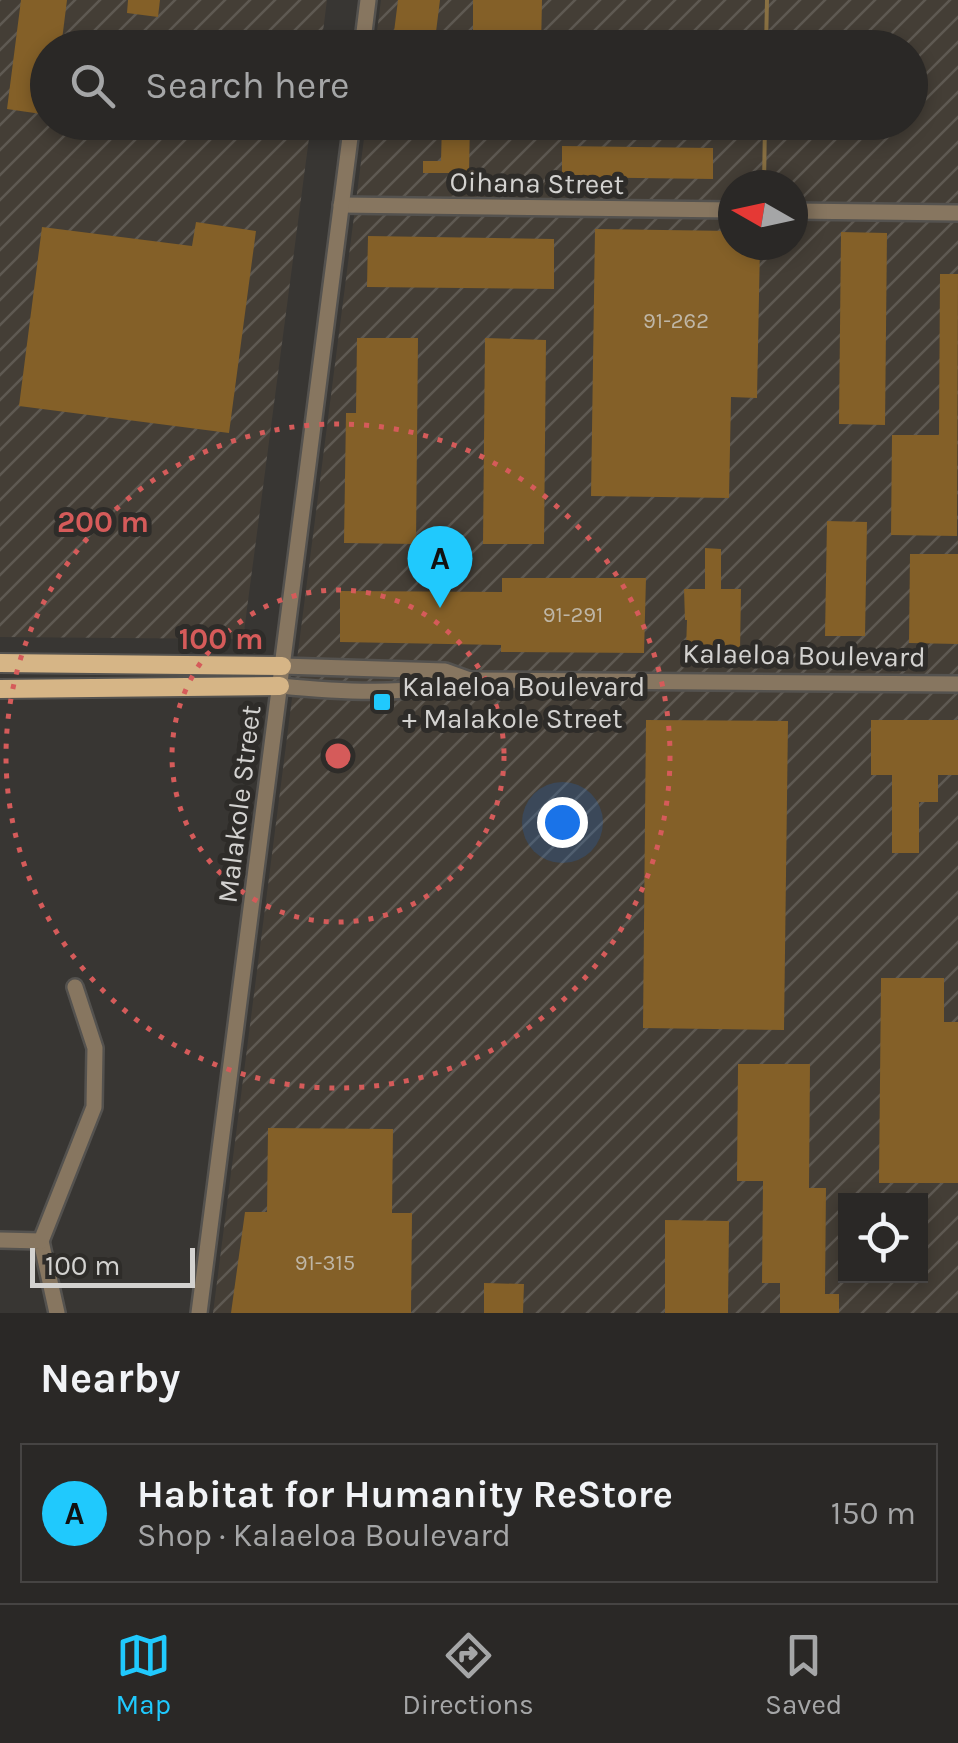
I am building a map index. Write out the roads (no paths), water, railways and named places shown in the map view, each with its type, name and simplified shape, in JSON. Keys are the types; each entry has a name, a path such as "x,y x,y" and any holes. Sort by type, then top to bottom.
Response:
{"main road":[{"name":"Kalaeloa Boulevard","path":"0,662 282,666"},
{"name":"Kalaeloa Boulevard","path":"0,688 280,686"}],"street":[{"path":"364,30 368,0"},
{"name":"Malakole Street","path":"199,1313 350,140"},
{"name":"Oihana Street","path":"341,205 718,210"},
{"path":"808,210 958,212"},
{"name":"Kalaeloa Boulevard","path":"282,666 445,671 470,680"},
{"name":"Kalaeloa Boulevard","path":"280,686 321,690 436,689 470,680 958,684"},
{"path":"58,1313 41,1241 94,1107 94,1048 76,987"},
{"path":"0,1240 41,1241"}],"waterway":[{"path":"766,30 767,0"},
{"path":"764,170 765,140"}],"place":[{"name":"Habitat for Humanity ReStore","path":"440,608"},
{"name":"Kalaeloa Boulevard + Malakole Street","path":"382,702"}]}
